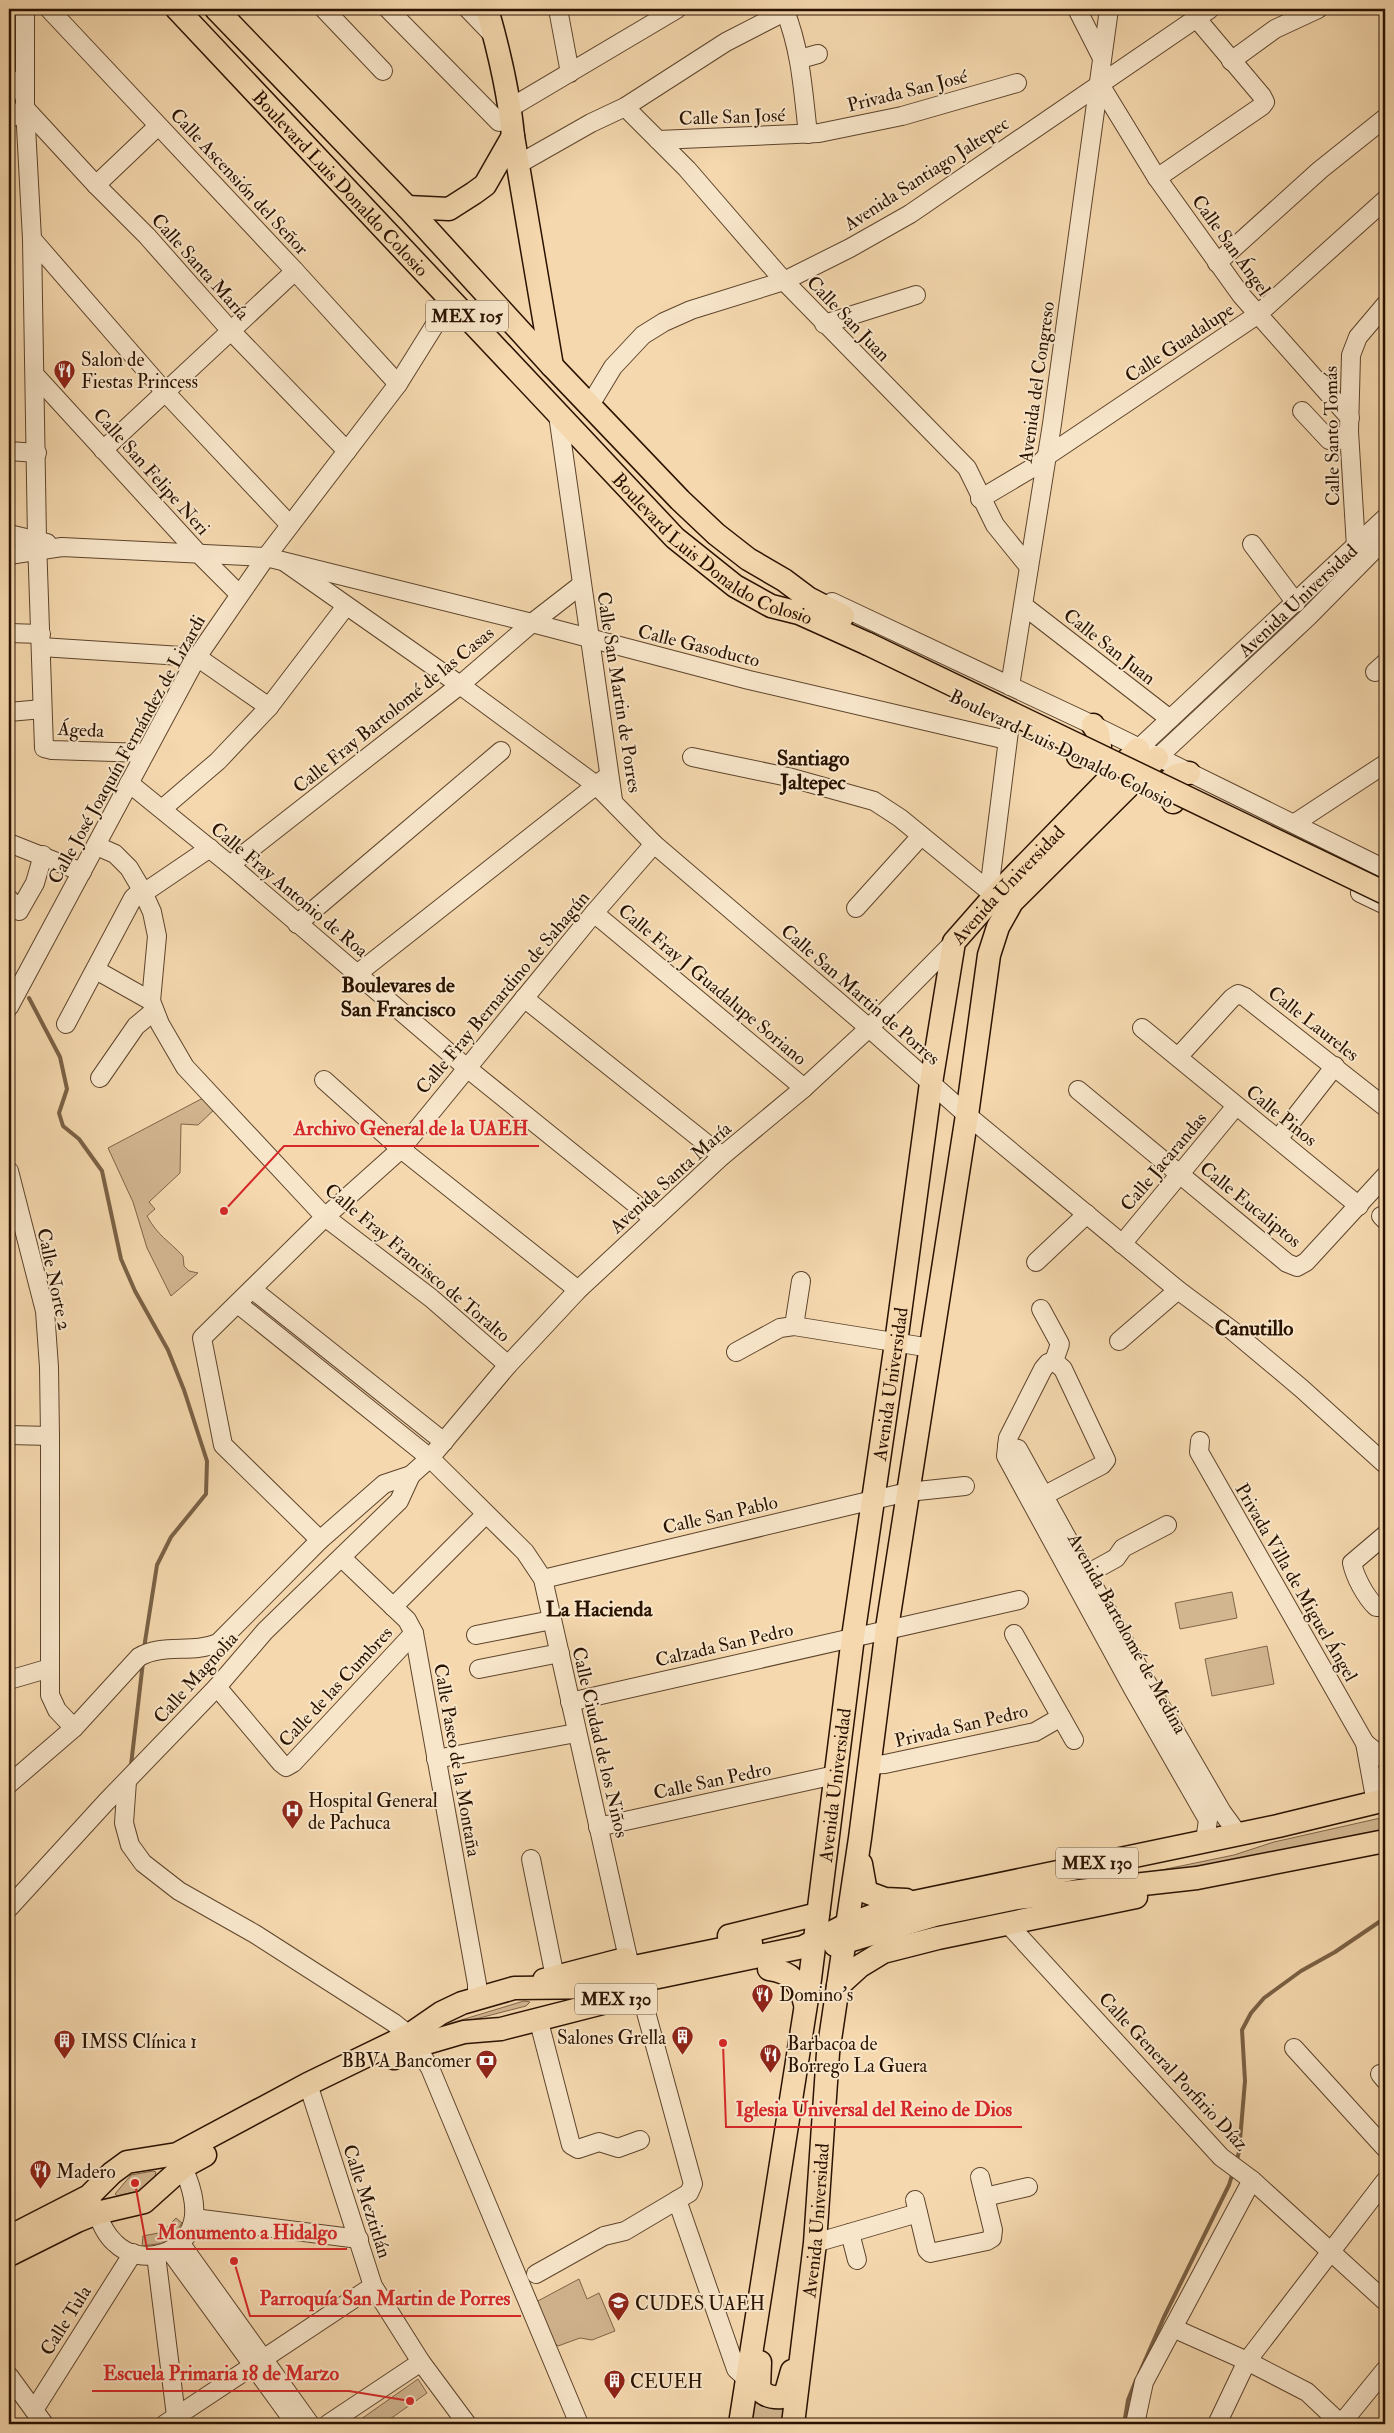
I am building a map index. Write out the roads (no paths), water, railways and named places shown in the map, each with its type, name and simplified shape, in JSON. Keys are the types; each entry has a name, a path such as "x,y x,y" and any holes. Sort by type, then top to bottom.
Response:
{"main road":[{"name":"Boulevard Luis Donaldo Colosio","path":"177,9 675,538 735,586 771,606"},
{"name":"Boulevard Luis Donaldo Colosio","path":"216,9 407,207 552,366 680,500 716,534 748,559 784,580"},
{"path":"487,9 495,37 508,122 518,164 552,366"},
{"path":"407,207 448,209 485,185 508,122"},
{"path":"784,580 808,598 871,638 1385,893"},
{"path":"771,606 799,613 871,638 1385,881"},
{"path":"1078,756 1093,754 1100,746 1098,733 1093,725"},
{"name":"Avenida Universidad","path":"850,1896 860,1838 887,1628 967,1115 989,955 998,927 1012,902 1123,778 1148,753"},
{"path":"1173,802 1167,790 1170,779 1181,773 1189,773"},
{"name":"Avenida Universidad","path":"822,1890 853,1637 896,1343 930,1083 954,942 990,896 1123,778"},
{"path":"888,1395 922,1400"},
{"name":"MEX 130","path":"412,2041 441,2013 477,1999 514,1988 610,1987 642,1982 803,1946 917,1901 1278,1826 1380,1801"},
{"path":"1077,1891 1138,1869 1225,1850 1278,1826"},
{"path":"860,1838 862,1871 866,1892 885,1899 917,1901"},
{"name":"MEX 130","path":"9,2237 93,2205 144,2202 180,2161 310,2092 412,2041 464,2032 501,2030 538,2018 641,1994 769,1969 804,1959 829,1937 1026,1896 1197,1878 1385,1841"},
{"path":"838,1986 860,1966 883,1952 1007,1923 1167,1891 1197,1878"},
{"path":"822,1890 832,1900 850,1896"},
{"path":"822,1890 838,1986"},
{"path":"808,1991 829,1937 850,1896"},
{"path":"514,1988 628,1958 829,1937"},
{"path":"769,1969 780,1970 794,1978 808,1991"},
{"path":"808,1991 816,1982 826,1980 838,1986"},
{"name":"Avenida Universidad","path":"793,2424 815,2243 828,2053 838,1986"},
{"path":"464,2032 554,2001 579,1988"},
{"name":"Avenida Universidad","path":"740,2424 808,1991"},
{"name":"MEX 130","path":"9,2255 77,2220 93,2205 112,2173 127,2162 180,2161"},
{"path":"766,2266 772,2289 758,2377 759,2389 763,2394 782,2397 786,2392 807,2319"}],"street":[{"path":"9,712 42,709 32,239 25,102 25,9"},
{"name":"Calle Ascensión del Señor","path":"49,9 295,270 398,384"},
{"path":"324,9 382,71"},
{"path":"388,9 508,122 570,73 677,9"},
{"path":"468,9 495,37"},
{"path":"558,9 570,73"},
{"path":"1077,9 1102,58"},
{"name":"Avenida del Congreso","path":"1010,686 1047,456 1109,9"},
{"path":"1231,61 1274,30 1318,9"},
{"path":"518,164 591,123 626,107 726,42 788,10 800,60 808,134"},
{"path":"1157,178 1262,106 1265,102 1262,96 1231,61 1203,14"},
{"name":"Avenida Santiago Jaltepec","path":"590,405 613,367 643,335 664,322 691,310 784,281 850,248 910,214 1098,83 1203,14"},
{"path":"800,60 818,54"},
{"name":"Calle Santa María","path":"9,78 25,102 96,185 147,236 231,330 348,451"},
{"name":"Privada San José","path":"808,134 902,116 1017,83"},
{"name":"Calle San Ángel","path":"1098,83 1157,178 1217,263 1257,315 1350,424"},
{"path":"9,119 25,102"},
{"name":"Calle San Juan","path":"626,107 687,169 824,324 967,468 980,499 995,524 1029,567"},
{"path":"1217,263 1320,170 1385,118"},
{"path":"96,185 158,126"},
{"name":"Calle San José","path":"658,140 808,134"},
{"name":"Calle Guadalupe","path":"980,499 1039,464 1047,456 1257,315 1385,200"},
{"path":"32,239 165,392 290,525"},
{"path":"103,450 295,270"},
{"path":"824,324 916,295"},
{"name":"Calle José Joaquín Fernández de Lizardi","path":"9,1005 97,846 197,656 266,557 398,384 451,299"},
{"name":"Calle Santo Tomás","path":"1356,547 1350,424 1351,356 1358,337 1385,305"},
{"name":"Calle San Felipe Neri","path":"35,375 198,554 239,594"},
{"path":"1302,411 1329,440 1336,441 1350,424"},
{"name":"Calle San Martin de Porres","path":"558,414 590,639 602,781 613,800 654,844 869,1028 967,1115 1178,1290 1233,1331 1379,1452 1385,1464"},
{"path":"9,451 37,452"},
{"name":"Avenida Universidad","path":"1148,753 1170,719 1385,518"},
{"name":"Calle Gasoducto","path":"9,534 38,546 266,557 286,564 532,623 749,680 1007,740"},
{"name":"Avenida Universidad","path":"1148,753 1308,616 1385,539"},
{"path":"1252,544 1296,603"},
{"path":"9,555 38,546"},
{"name":"Calle San Martin de Porres","path":"286,564 602,781"},
{"name":"Boulevard Luis Donaldo Colosio","path":"784,580 1093,725 1385,869"},
{"name":"Calle Fray Bartolomé de las Casas","path":"230,865 460,685 532,623 581,585"},
{"path":"162,809 218,761 269,707 346,606"},
{"name":"Boulevard Luis Donaldo Colosio","path":"771,606 1385,905"},
{"name":"Calle San Juan","path":"1024,606 1170,719"},
{"path":"9,633 41,641 197,656 269,707"},
{"name":"Ágeda","path":"42,709 44,748 52,750 145,753"},
{"path":"990,896 1010,723"},
{"path":"297,924 501,751"},
{"path":"692,757 788,777 874,801 900,818 990,896"},
{"path":"1295,823 1385,764"},
{"path":"357,974 602,781"},
{"name":"Calle Fray Antonio de Roa","path":"129,783 210,848 467,1068 654,1219"},
{"path":"856,908 921,836"},
{"path":"9,843 82,872"},
{"name":"Calle Fray Bernardino de Sahagún","path":"320,1540 223,1445 202,1338 325,1217 401,1149 594,913 654,844"},
{"path":"97,846 115,854 129,868 152,912 157,936 152,1006 100,1078"},
{"path":"66,1024 133,898 142,890 151,888 210,848"},
{"path":"9,899 19,911 35,883 43,855"},
{"name":"Calle Fray J Guadalupe Soriano","path":"594,913 804,1088"},
{"name":"Avenida Santa María","path":"411,1475 430,1458 508,1365 578,1290 722,1156 804,1088 869,1028 954,942"},
{"path":"96,970 152,1006"},
{"name":"Calle Laureles","path":"1178,1056 1232,998 1238,994 1245,997 1335,1066 1385,1107"},
{"path":"524,998 722,1156"},
{"name":"Calle Fray Francisco de Toralto","path":"152,1006 160,1024 185,1067 325,1217 431,1298 508,1365"},
{"name":"Calle Pinos","path":"1142,1028 1359,1206"},
{"path":"1278,1139 1335,1066"},
{"path":"324,1080 401,1149 578,1290"},
{"name":"Calle Eucaliptos","path":"1078,1090 1287,1263 1297,1267 1306,1262 1359,1206"},
{"name":"Calle Jacarandas","path":"1122,1244 1178,1173 1236,1106"},
{"name":"Calle Norte 2","path":"9,1171 44,1311 49,1368 50,1695 53,1704 74,1728"},
{"path":"1359,1206 1385,1176"},
{"path":"1036,1262 1087,1214"},
{"path":"794,1326 801,1281"},
{"path":"252,1289 444,1442"},
{"path":"1119,1340 1178,1290"},
{"name":"Calle Ciudad de los Niños","path":"238,1304 430,1458 525,1552 543,1579 576,1733 628,1958"},
{"path":"1041,1309 1060,1344 1054,1361"},
{"path":"736,1352 780,1328 794,1326 931,1348"},
{"path":"1007,1446 1008,1438 1044,1369 1048,1363 1054,1361"},
{"path":"1045,1495 1102,1465 1106,1460 1063,1369 1054,1361"},
{"path":"9,1435 50,1436"},
{"name":"Privada Villa de Miguel Ángel","path":"1200,1441 1199,1452 1365,1743 1378,1772 1380,1801"},
{"name":"Avenida Bartolomé de Medina","path":"1205,1841 1208,1820 1140,1685 1087,1574 1018,1449 1007,1446 1006,1456 1140,1685 1224,1816 1238,1834"},
{"path":"9,1784 74,1728 145,1654 206,1648 218,1643 320,1540 384,1484 411,1475"},
{"name":"Calle Magnolia","path":"9,1908 217,1687 265,1631 399,1501 411,1475"},
{"name":"Calle San Pablo","path":"543,1579 908,1492 965,1486"},
{"path":"394,1607 486,1514"},
{"path":"1087,1574 1116,1558 1123,1548 1167,1524"},
{"path":"1385,1535 1352,1563 1353,1570 1370,1602 1376,1607 1385,1607"},
{"name":"Calle Paseo de la Montaña","path":"342,1558 407,1620 414,1634 477,1984 477,1999"},
{"name":"Calzada San Pedro","path":"570,1702 887,1628 1019,1600"},
{"path":"476,1635 552,1620"},
{"name":"Calle de las Cumbres","path":"217,1687 286,1767 293,1763 414,1634"},
{"path":"1014,1634 1074,1740"},
{"path":"479,1669 560,1653"},
{"path":"9,1680 50,1668"},
{"name":"Privada San Pedro","path":"868,1765 884,1764 1035,1732 1061,1717"},
{"path":"436,1759 576,1733"},
{"name":"Privada Villa de Miguel Ángel","path":"1365,1743 1385,1759"},
{"name":"Calle San Pedro","path":"598,1827 835,1775"},
{"path":"127,1781 124,1824 130,1845 143,1862 179,1891 255,1934 412,2041 430,2068 579,2424"},
{"path":"531,1859 555,1978"},
{"name":"Calle General Porfirio Díaz","path":"1007,1923 1221,2156 1249,2178 1385,2301"},
{"path":"536,2274 604,2236 626,2231 689,2192 693,2184 641,1994"},
{"path":"538,2018 571,2145 578,2149 599,2142 618,2148 640,2140"},
{"path":"1294,2048 1385,2148"},
{"name":"Calle Meztitlán","path":"310,2092 373,2286 421,2362 467,2424"},
{"path":"93,2205 104,2230 116,2244 133,2253 169,2250 190,2232 194,2218 192,2191 180,2161"},
{"path":"815,2243 850,2233 917,2206 927,2250 930,2253 978,2243 992,2238 993,2230 980,2177"},
{"path":"1135,2424 1144,2382 1249,2178"},
{"path":"1217,2424 1247,2361 1385,2181"},
{"path":"985,2197 1028,2187"},
{"path":"676,2200 736,2369 747,2379"},
{"path":"194,2218 359,2239"},
{"path":"850,2233 857,2260"},
{"path":"169,2250 310,2424"},
{"path":"169,2250 170,2420"},
{"name":"Calle Tula","path":"39,2417 133,2253"},
{"path":"170,2420 373,2286"},
{"path":"1173,2328 1247,2361 1307,2392 1341,2424 1385,2370"},
{"path":"258,2362 296,2424"},
{"path":"328,2424 421,2362"},
{"path":"9,2376 39,2417"}],"waterway":[{"path":"9,970 13,977"},
{"path":"29,998 60,1057 67,1089 59,1113 63,1126 79,1139 102,1171 121,1259 135,1291 168,1350 184,1390 207,1461 206,1494 171,1537 157,1565 144,1648"},
{"path":"131,1765 143,1662"},
{"path":"1236,2163 1239,2152 1245,2081 1242,2030 1251,2013 1264,1998 1301,1971 1335,1952 1385,1918"},
{"path":"1139,2374 1164,2317 1229,2185 1233,2172"},
{"path":"1124,2424 1128,2400 1136,2380"}],"place":[{"name":"Salon de Fiestas Princess","path":"65,389"},
{"name":"Archivo General de la UAEH","path":"224,1211"},
{"name":"Hospital General de Pachuca","path":"292,1830"},
{"name":"Domino's","path":"763,2013"},
{"name":"Iglesia Universal del Reino de Dios","path":"723,2043"},
{"name":"Salones Grella","path":"682,2056"},
{"name":"IMSS Clínica 1","path":"65,2060"},
{"name":"Barbacoa de Borrego La Guera","path":"771,2073"},
{"name":"BBVA Bancomer","path":"487,2079"},
{"name":"Monumento a Hidalgo","path":"135,2183"},
{"name":"Madero","path":"40,2190"},
{"name":"Parroquía San Martin de Porres","path":"234,2261"},
{"name":"CUDES UAEH","path":"619,2322"},
{"name":"CEUEH","path":"614,2400"},
{"name":"Escuela Primaria 18 de Marzo","path":"410,2401"}],"district":[{"name":"Santiago Jaltepec","path":"813,770"},
{"name":"Boulevares de San Francisco","path":"398,997"},
{"name":"Canutillo","path":"1254,1328"},
{"name":"La Hacienda","path":"599,1609"}]}
